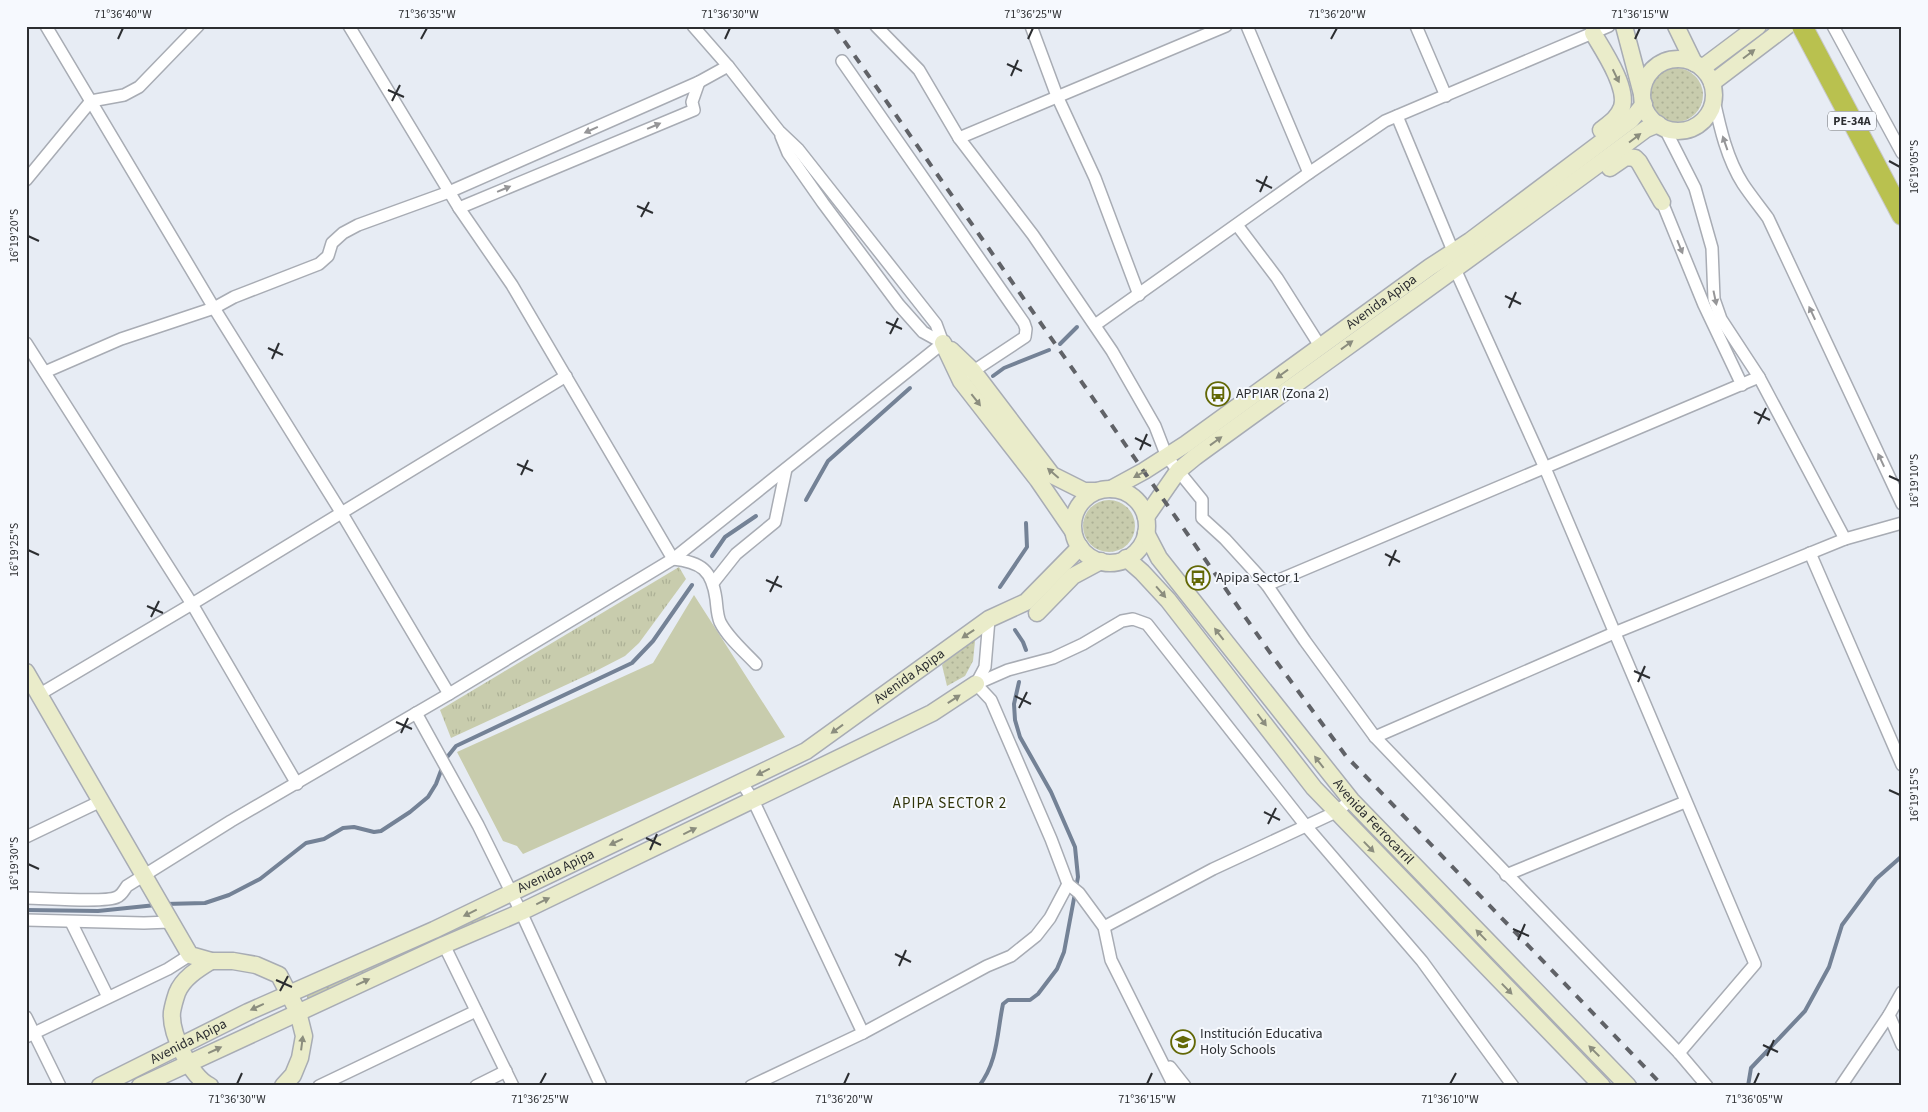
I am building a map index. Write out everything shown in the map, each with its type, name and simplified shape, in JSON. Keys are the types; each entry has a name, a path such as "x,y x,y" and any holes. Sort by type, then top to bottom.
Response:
{"highway":[{"name":"PE-34A","path":"1802,26 1902,215"}],"main road":[{"path":"1624,26 1643,100 1652,119 1661,126 1680,130 1696,126 1708,115 1714,100 1712,83 1698,66 1676,26"},
{"path":"1698,66 1758,26"},
{"path":"1712,83 1787,26"},
{"path":"1482,231 1513,197 1617,117 1622,107 1623,93 1604,52 1591,30"},
{"path":"1643,100 1646,78 1659,64 1676,59 1698,66"},
{"name":"Avenida Apipa","path":"1104,490 1144,472 1167,457 1482,231 1631,120 1643,100"},
{"name":"Avenida Apipa","path":"1146,525 1178,471 1195,457 1344,348 1486,248 1646,129 1661,126"},
{"path":"1486,248 1504,244 1626,157 1635,158 1639,162 1662,202"},
{"path":"943,343 1073,531 1080,547 1086,554 1101,561 1110,562 1126,558 1139,548 1146,525 1139,503 1127,493 1104,490 1084,491 1052,475 967,376"},
{"path":"1073,531 1073,522 1078,507 1089,495 1104,490"},
{"name":"Avenida Ferrocarril","path":"1146,525 1159,558 1350,800 1628,1086"},
{"name":"Avenida Apipa","path":"1031,608 1080,547"},
{"name":"Avenida Ferrocarril","path":"1126,558 1168,600 1314,788 1602,1086"},
{"name":"Avenida Apipa","path":"100,1086 289,993 434,930 806,751 989,620 1031,608 1073,576 1101,561"},
{"path":"26,672 190,955 211,961 233,961 256,965 278,975 298,1012 304,1036 300,1058 293,1075 283,1086"},
{"name":"Avenida Apipa","path":"140,1086 188,1062 444,945 521,912 932,713 976,684"},
{"path":"210,1086 203,1082 179,1047 172,1013 178,991 186,979 211,961"}],"street":[{"path":"46,26 214,308 341,512 449,694"},
{"path":"26,180 91,101 124,95 139,87 198,26"},
{"path":"693,26 780,131 798,149 936,324 943,343"},
{"path":"876,26 919,70 959,138 1033,235 1095,325 1155,426 1167,457 1202,500 1202,518 1225,539 1267,585 1304,641 1375,737 1679,1053 1707,1086"},
{"path":"1031,26 1057,96 1095,178 1138,294"},
{"path":"959,138 1226,26"},
{"path":"1247,26 1309,172"},
{"path":"1416,26 1446,96"},
{"path":"1095,325 1309,172 1386,121 1591,30 1609,26"},
{"path":"1833,26 1902,154"},
{"path":"349,27 459,208 512,285 673,559"},
{"path":"842,61 1024,323 1026,329 1025,336 967,376"},
{"path":"45,372 121,340 214,308 234,297 319,264 328,256 332,243 343,233 358,225 450,192 699,82 728,66"},
{"path":"459,208 694,110 692,102 699,82"},
{"path":"1714,100 1731,161 1743,184 1768,218 1902,504"},
{"path":"1397,116 1454,251"},
{"path":"1661,126 1695,188 1712,248 1714,299 1722,319 1759,377 1844,539"},
{"path":"780,131 788,153 899,305 922,332 943,343"},
{"path":"1662,202 1704,305 1742,385"},
{"path":"1237,224 1277,278 1320,346"},
{"path":"1455,269 1545,468 1755,964 1679,1053"},
{"path":"26,343 192,604 297,784"},
{"path":"26,898 115,899 122,894 127,886 231,821 449,694 673,559 943,343"},
{"path":"40,694 192,604 566,376"},
{"path":"1267,585 1759,377"},
{"path":"713,583 736,554 775,522 786,469"},
{"path":"1375,737 1614,633 1844,539 1902,523"},
{"path":"1810,553 1902,765"},
{"path":"673,559 687,561 700,566 709,574 713,583 721,624 756,664"},
{"name":"Avenida Apipa","path":"976,684 1008,670 1054,658 1083,644 1122,621 1132,619 1147,624 1306,826"},
{"path":"989,620 985,667 976,684 991,700 1068,884 1079,893 1104,927 1111,960 1174,1086"},
{"path":"416,713 478,825 521,912 601,1086"},
{"path":"742,783 753,800 862,1032"},
{"path":"1104,927 1213,869 1336,812 1350,800"},
{"path":"27,835 101,801"},
{"path":"1506,875 1685,802"},
{"path":"1306,826 1422,960 1513,1086"},
{"path":"751,1086 862,1032 987,966 1011,956 1036,936 1050,918 1068,884"},
{"path":"26,920 170,922"},
{"path":"71,922 108,997"},
{"path":"444,945 513,1086"},
{"path":"29,1035 168,969 190,955"},
{"path":"1841,1086 1889,1015 1902,992"},
{"path":"319,1086 476,1011"},
{"path":"1889,1015 1902,1045"},
{"path":"26,1017 29,1035 60,1086"},
{"path":"1156,1050 1185,1086"},
{"path":"476,1086 506,1071"}],"green space":[{"path":"1676,68 1686,70 1695,76 1701,85 1703,95 1701,105 1695,114 1686,120 1676,122 1666,120 1657,114 1651,105 1649,95 1651,85 1657,76 1666,70"},
{"path":"1104,500 1114,500 1128,507 1135,521 1135,531 1128,545 1114,552 1104,552 1094,548 1087,541 1083,531 1083,521 1087,511 1094,504"},
{"path":"679,567 686,579 639,643 625,656 451,738 440,710"},
{"path":"694,595 785,737 523,854 517,846 503,841 457,752 653,663"},
{"path":"976,631 973,661 965,676 947,686 942,665"},
{"path":"483,912 487,919 308,1000 306,994"}],"waterway":[{"path":"1060,344 1077,327"},
{"path":"993,376 1004,368 1049,350"},
{"path":"806,500 828,461 910,388"},
{"path":"712,556 725,537 756,516"},
{"path":"1000,587 1027,547 1026,523"},
{"path":"444,761 456,746 632,663 653,641 692,585"},
{"path":"1015,630 1026,650"},
{"path":"979,1086 990,1067 993,1057 1003,1004 1008,1000 1030,1000 1038,994 1057,969 1064,952 1078,877 1075,847 1051,792 1020,737 1015,720 1014,704 1019,682"},
{"path":"165,904 205,903 229,895 260,879 306,843 324,839 343,828 354,827 374,832 381,831 410,812 428,797 436,784 442,768"},
{"path":"1748,1086 1751,1068 1805,1011 1829,967 1842,925 1876,879 1902,856"},
{"path":"26,910 98,911 156,905"}],"railway":[{"path":"834,26 1273,657 1346,756 1663,1086"}],"place":[{"name":"APPIAR (Zona 2)","path":"1218,394"},
{"name":"Apipa Sector 1","path":"1198,578"},
{"name":"Institución Educativa Holy Schools","path":"1183,1042"}],"district":[{"name":"APIPA SECTOR 2","path":"950,803"}]}
